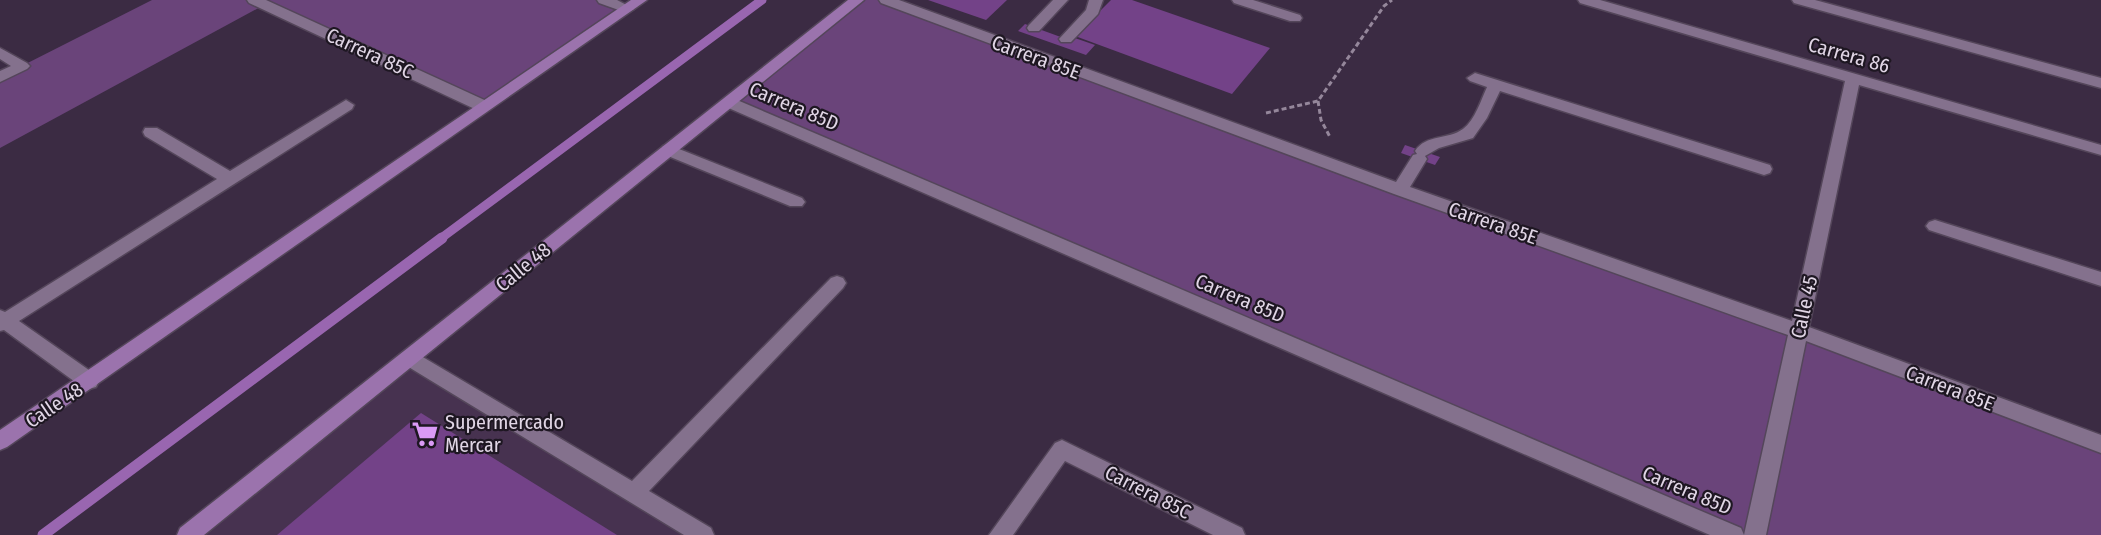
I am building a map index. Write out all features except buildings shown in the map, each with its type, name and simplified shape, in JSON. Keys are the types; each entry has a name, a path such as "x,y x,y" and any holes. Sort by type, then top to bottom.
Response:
{"main road":[{"name":"Calle 48","path":"0,441 640,0"},
{"name":"Calle 48","path":"188,535 857,0"}],"street":[{"name":"Carrera 85C","path":"254,0 485,106"},
{"path":"604,0 627,9"},
{"name":"Carrera 85E","path":"886,0 1011,48 1799,331 2101,444"},
{"path":"1011,48 1061,0"},
{"path":"1044,59 1093,11 1096,0"},
{"path":"1239,0 1295,18"},
{"name":"Carrera 86","path":"1585,0 2101,150"},
{"name":"Carrera 86","path":"1799,0 2101,83"},
{"path":"0,53 22,66 0,77"},
{"path":"1475,78 1764,169"},
{"name":"Calle 45","path":"1755,535 1853,78"},
{"path":"1400,189 1421,155 1438,142 1465,135 1473,130 1496,84"},
{"name":"Carrera 85D","path":"729,102 1734,535"},
{"path":"88,381 2,320 346,105"},
{"path":"151,132 229,178"},
{"path":"669,150 796,202"},
{"path":"1935,226 2101,279"},
{"path":"634,494 837,283"},
{"path":"409,358 703,535"},
{"name":"Carrera 85C","path":"1000,535 1062,449 1234,535"}],"path":[{"path":"1318,101 1384,6 1392,0"}],"shaded area":[{"path":"152,0 604,0 627,9 485,107 264,5 0,148 0,77"},
{"path":"857,0 886,0 2101,444 2101,535 1733,535 730,102"},
{"name":"Supermercado Mercar","path":"409,358 703,535 188,535"}],"waterway":[{"path":"440,239 762,0"},
{"path":"43,535 442,238"}],"place":[{"name":"Supermercado Mercar","path":"425,434"}]}
